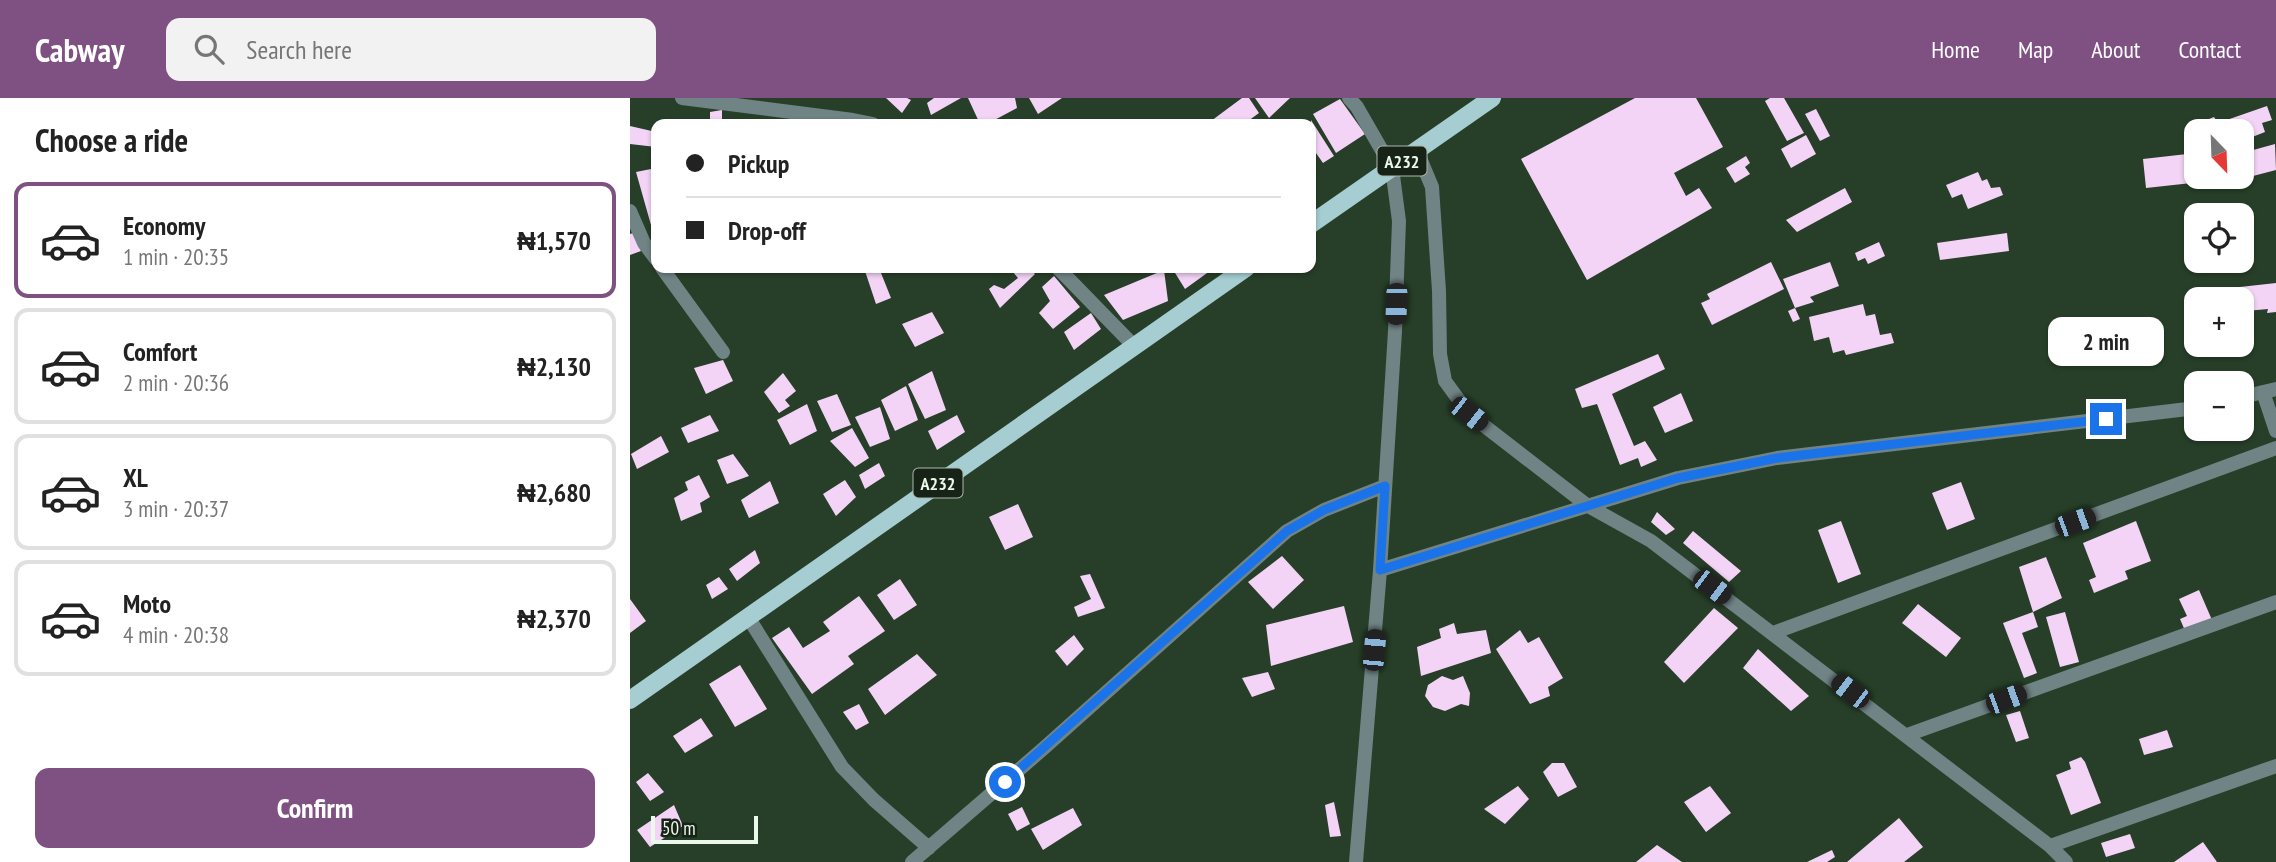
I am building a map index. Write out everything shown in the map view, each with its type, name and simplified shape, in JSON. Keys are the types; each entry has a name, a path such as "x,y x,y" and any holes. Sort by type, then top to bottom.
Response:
{"main road":[{"name":"A232","path":"1316,220 1492,98"},
{"name":"A232","path":"630,700 1239,273"}],"street":[{"path":"682,98 845,119"},
{"path":"1349,98 1357,107 1392,168 1399,221 1380,570 1356,862"},
{"path":"1417,151 1432,187 1440,354 1445,381 1469,414 1588,506 1651,541 1907,735 2050,846 2066,862"},
{"path":"630,211 651,252"},
{"path":"666,273 723,352"},
{"path":"1063,273 1133,345"},
{"path":"2270,391 2276,431"},
{"path":"1380,570 1678,478 1777,458 2184,409"},
{"path":"1773,633 2276,448"},
{"path":"912,862 1287,531 1324,510 1385,486"},
{"path":"1907,735 2276,602"},
{"path":"748,617 842,766 874,800 929,848"},
{"path":"2050,846 2276,766"}],"building":[{"path":"886,98 907,98 911,100 902,113"},
{"path":"934,98 961,98 931,115 927,103"},
{"path":"968,98 1015,98 1017,108 996,119 978,119"},
{"path":"1029,98 1062,98 1038,114"},
{"path":"1242,98 1249,98 1259,113 1251,119 1214,119"},
{"path":"1255,98 1290,98 1269,118"},
{"path":"1635,98 1696,98 1723,147 1674,173 1686,196 1699,188 1712,208 1587,280 1521,159"},
{"path":"1770,98 1784,98 1804,133 1787,141 1765,101"},
{"path":"1340,99 1365,134 1336,153 1313,114"},
{"path":"2267,106 2272,120 2262,123 2265,132 2254,136 2254,119 2230,119"},
{"path":"1816,109 1830,136 1820,141 1805,114"},
{"path":"722,110 722,119 710,119 710,112"},
{"path":"630,126 651,131 651,146 630,144"},
{"path":"1316,128 1334,156 1323,163 1316,153"},
{"path":"1806,135 1816,154 1791,168 1781,149"},
{"path":"2275,144 2276,170 2254,176 2254,150"},
{"path":"2184,154 2184,184 2146,188 2143,159"},
{"path":"1746,156 1750,163 1745,167 1750,174 1735,183 1726,168"},
{"path":"651,169 651,225 636,172"},
{"path":"1978,172 1982,181 1987,179 1991,188 2000,187 2003,195 1968,209 1962,194 1952,198 1946,185"},
{"path":"1845,188 1852,202 1797,232 1786,220"},
{"path":"633,233 641,251 630,255 630,234"},
{"path":"2007,233 2009,251 1940,260 1937,243"},
{"path":"1879,242 1885,256 1868,264 1865,258 1858,261 1855,253"},
{"path":"1771,262 1784,289 1712,325 1701,303 1710,299 1707,294"},
{"path":"1830,262 1839,286 1810,297 1814,302 1795,308 1783,279"},
{"path":"866,273 881,273 891,298 876,304"},
{"path":"1014,273 1035,274 1000,308 989,289 994,285 1004,289 1018,278"},
{"path":"1157,273 1164,273 1168,301 1123,320 1104,295"},
{"path":"1175,273 1207,273 1185,289"},
{"path":"1054,276 1080,307 1053,329 1039,313 1050,301 1042,287"},
{"path":"2276,283 2276,312 2267,313 2268,309 2254,310 2254,287 2240,287"},
{"path":"1863,304 1866,316 1875,314 1880,335 1891,333 1894,343 1846,355 1844,350 1833,353 1829,337 1814,341 1809,317"},
{"path":"1795,308 1800,319 1793,322 1788,311"},
{"path":"932,312 944,333 915,347 902,324"},
{"path":"1091,313 1101,329 1074,350 1064,332"},
{"path":"1658,354 1665,369 1612,394 1634,446 1645,441 1657,460 1641,467 1638,458 1620,465 1597,404 1582,408 1575,389"},
{"path":"723,360 733,381 706,394 694,368"},
{"path":"932,371 946,410 925,419 908,384"},
{"path":"783,373 796,391 785,400 790,406 779,413 764,392"},
{"path":"906,386 918,420 895,431 881,400"},
{"path":"1681,393 1693,421 1665,433 1653,407"},
{"path":"837,394 851,425 832,432 817,401"},
{"path":"807,404 817,431 790,445 777,420"},
{"path":"880,407 890,439 870,447 855,417"},
{"path":"710,415 719,431 688,443 681,428"},
{"path":"957,415 965,432 937,450 928,431"},
{"path":"852,428 869,458 855,467 830,441"},
{"path":"661,436 669,452 637,469 631,454"},
{"path":"733,454 749,476 727,484 717,460"},
{"path":"879,463 885,476 865,489 859,475"},
{"path":"699,475 710,497 700,503 702,512 681,521 674,498 688,490 685,482"},
{"path":"845,480 856,497 836,516 823,494"},
{"path":"770,481 779,503 749,518 741,500"},
{"path":"1961,482 1975,519 1947,530 1932,493"},
{"path":"1018,504 1033,537 1005,550 989,517"},
{"path":"1657,512 1675,529 1666,535 1651,522"},
{"path":"1841,521 1861,574 1838,583 1818,530"},
{"path":"2136,521 2151,561 2125,571 2128,579 2094,593 2089,580 2096,577 2083,543"},
{"path":"1693,531 1741,571 1729,582 1683,543"},
{"path":"755,550 760,563 737,581 729,569"},
{"path":"1282,556 1304,580 1273,609 1248,582"},
{"path":"2046,557 2062,598 2033,612 2019,567"},
{"path":"1090,574 1105,608 1078,617 1074,607 1091,599 1080,576"},
{"path":"719,577 728,589 712,599 706,585"},
{"path":"900,579 917,605 894,620 877,595"},
{"path":"2199,590 2212,620 2186,633 2180,619 2187,616 2179,599"},
{"path":"859,596 885,631 848,656 854,664 812,694 772,638 789,627 803,648 830,631 823,622"},
{"path":"630,599 646,621 630,633"},
{"path":"1918,604 1961,638 1946,657 1902,623"},
{"path":"1344,606 1353,642 1271,666 1266,625"},
{"path":"1714,608 1738,628 1684,683 1664,662"},
{"path":"2033,612 2038,627 2022,633 2037,673 2024,678 2003,623"},
{"path":"2065,612 2079,662 2060,667 2046,617"},
{"path":"1454,623 1457,634 1486,630 1491,653 1421,676 1417,647 1441,638 1439,629"},
{"path":"1520,630 1528,643 1539,637 1563,678 1548,687 1550,696 1530,704 1496,649"},
{"path":"1074,635 1084,649 1067,666 1055,651"},
{"path":"1758,649 1809,696 1791,711 1743,668"},
{"path":"917,654 937,675 885,715 868,689"},
{"path":"740,665 767,709 735,727 709,684"},
{"path":"1268,672 1275,689 1252,697 1242,678"},
{"path":"1442,676 1453,680 1463,676 1470,693 1469,706 1461,704 1445,711 1433,707 1425,696 1428,685"},
{"path":"859,704 869,723 856,730 843,712"},
{"path":"2020,711 2029,738 2016,742 2006,715"},
{"path":"701,718 713,736 685,753 673,736"},
{"path":"2167,730 2173,747 2144,755 2139,739"},
{"path":"2081,757 2101,803 2071,815 2056,775 2071,769 2069,762"},
{"path":"1552,763 1564,763 1577,787 1558,797 1543,772"},
{"path":"648,773 664,792 650,801 636,782"},
{"path":"1518,786 1529,799 1505,824 1484,809"},
{"path":"1710,786 1731,813 1706,832 1684,802"},
{"path":"1334,802 1341,836 1330,837 1325,805"},
{"path":"674,805 683,826 650,847 637,830"},
{"path":"1022,807 1030,824 1017,831 1008,814"},
{"path":"1073,808 1082,825 1043,850 1031,829"},
{"path":"1899,818 1923,847 1904,862 1847,862"},
{"path":"2130,834 2135,848 2106,857 2101,843"},
{"path":"2203,842 2217,862 2174,862"},
{"path":"1657,845 1682,862 1636,862"},
{"path":"1832,850 1835,857 1827,862 1807,862"}],"route":[{"path":"1005,782 1287,531 1324,510 1385,486 1380,570 1678,478 1777,458 2106,419"}]}
